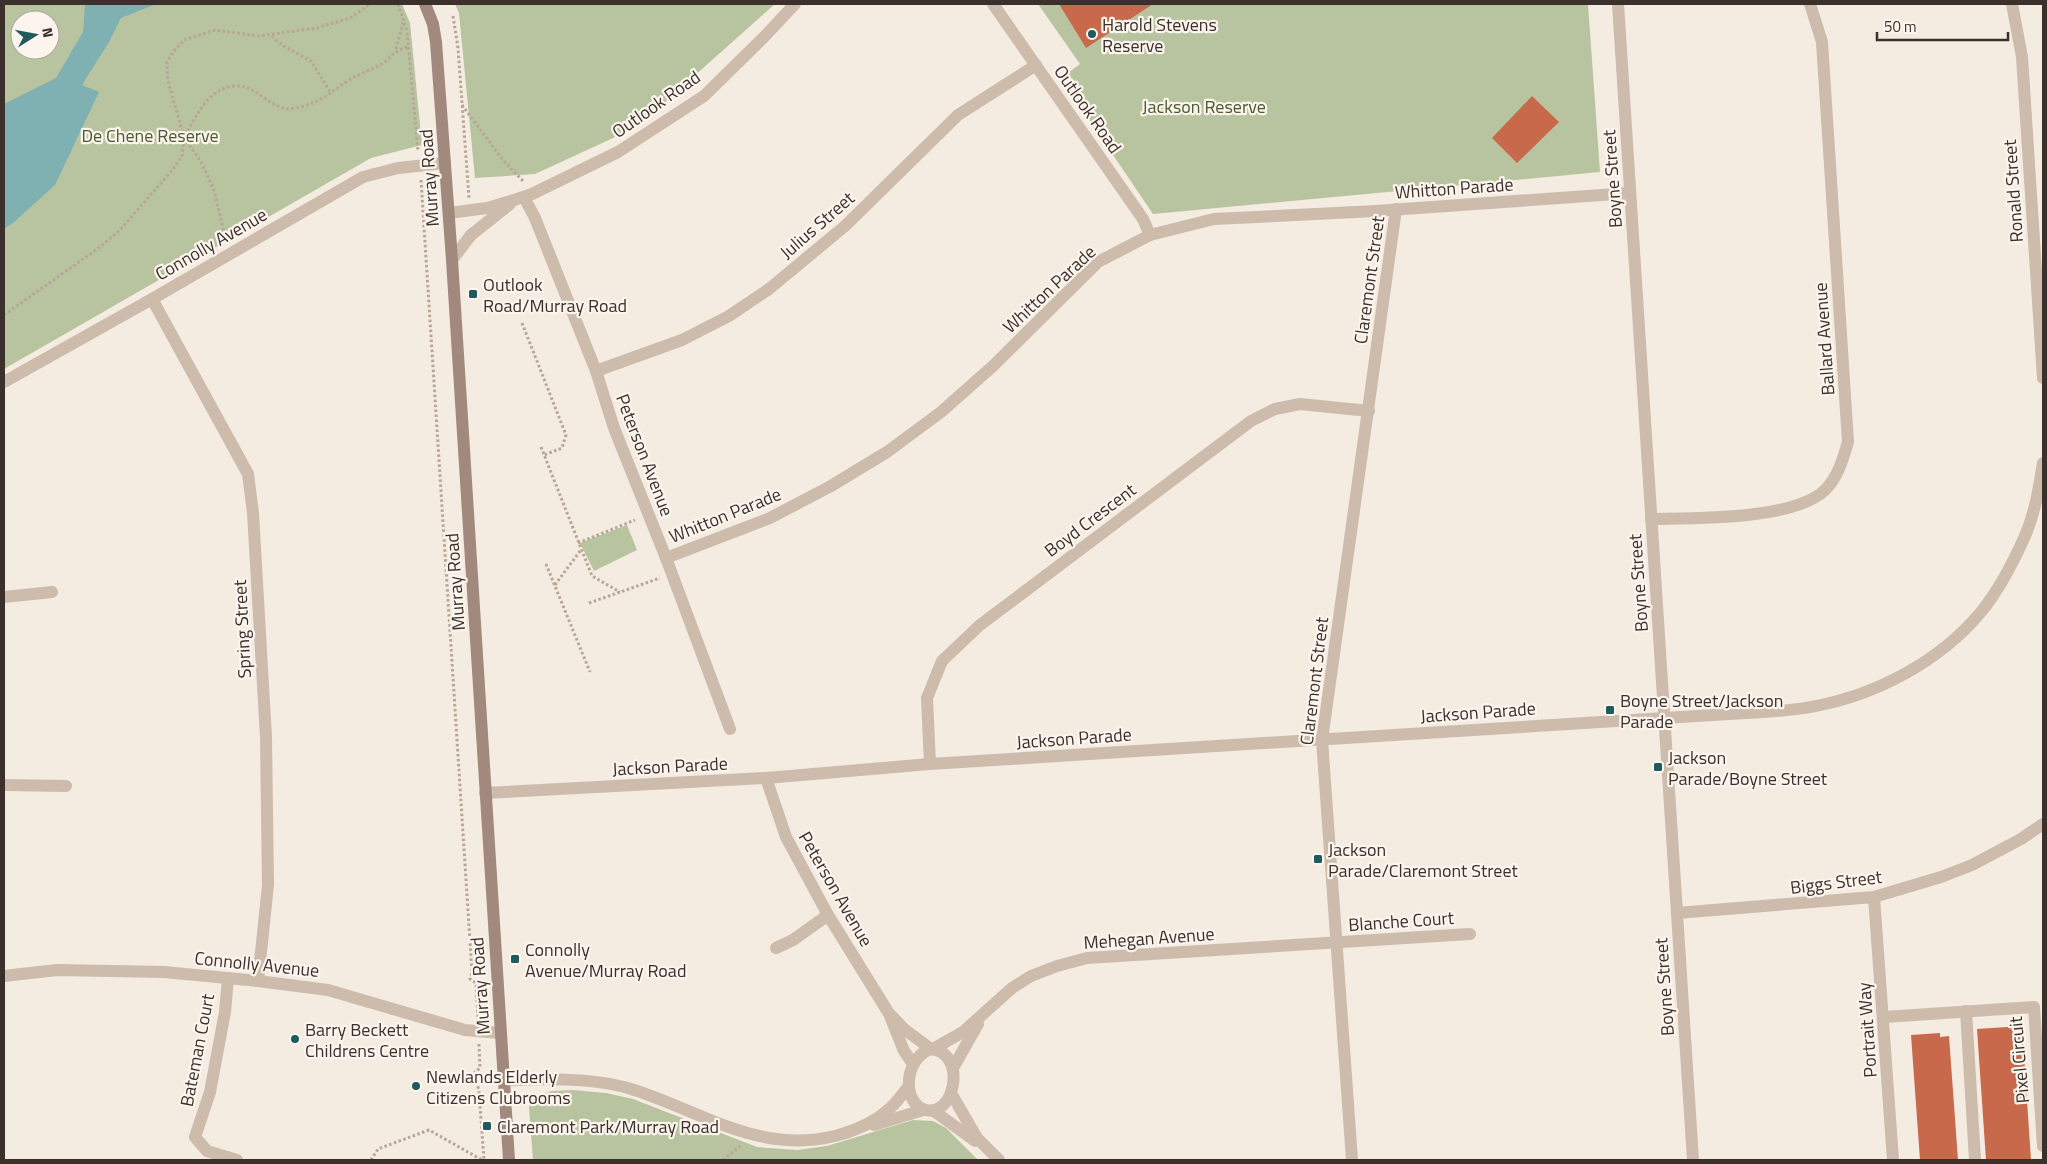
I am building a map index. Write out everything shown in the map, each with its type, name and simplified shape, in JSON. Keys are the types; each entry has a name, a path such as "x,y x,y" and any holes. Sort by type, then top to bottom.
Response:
{"main road":[{"name":"Murray Road","path":"425,4 433,24 449,213 509,1160"}],"street":[{"name":"Outlook Road","path":"449,213 487,208 523,197 618,152 704,96 795,4"},
{"name":"Outlook Road","path":"993,4 1143,219 1150,235"},
{"name":"Boyne Street","path":"1618,4 1693,1160"},
{"name":"Ballard Avenue","path":"1651,519 1750,514 1798,506 1813,499 1826,489 1843,460 1848,442 1822,42 1810,4"},
{"name":"Ronald Street","path":"2012,4 2022,56 2043,378"},
{"name":"Julius Street","path":"596,372 682,340 729,316 769,289 845,226 958,116 1036,65"},
{"name":"Connolly Avenue","path":"4,382 152,299 362,177 398,168 445,164"},
{"name":"Whitton Parade","path":"666,558 770,518 831,486 886,452 941,412 993,366 1098,262 1150,235 1214,219 1630,193"},
{"name":"Outlook Road","path":"452,260 471,236 523,197"},
{"name":"Peterson Avenue","path":"523,197 534,218 596,372 614,428 666,558 730,729"},
{"name":"Claremont Street","path":"1352,1160 1322,740 1396,209"},
{"name":"Spring Street","path":"152,299 248,474 253,513 266,737 268,886 258,981"},
{"name":"Boyd Crescent","path":"930,764 928,698 942,661 980,625 1251,421 1275,409 1300,404 1368,411"},
{"path":"1664,717 1815,706 1858,695 1920,666 1981,612 2005,576 2025,535 2037,497 2043,463"},
{"path":"4,597 52,592"},
{"name":"Jackson Parade","path":"485,793 766,778 930,764 1664,717"},
{"name":"Peterson Avenue","path":"766,778 786,837 828,915 888,1012 901,1046 913,1064"},
{"path":"4,785 66,786"},
{"name":"Biggs Street","path":"1677,913 1874,897 1941,877 1972,865 2021,839 2043,824"},
{"name":"Portrait Way","path":"1874,897 1894,1160"},
{"path":"776,948 793,940 828,915"},
{"name":"Blanche Court","path":"1336,944 1470,934"},
{"name":"Mehegan Avenue","path":"932,1049 951,1040 981,1017 1012,988 1031,976 1056,966 1087,958 1336,944"},
{"name":"Connolly Avenue","path":"4,976 57,970 164,972 258,981 328,990 465,1030 500,1033"},
{"name":"Bateman Court","path":"228,978 225,1012 210,1092 195,1137 206,1150 237,1160"},
{"name":"Pixel Circuit","path":"1884,1017 2034,1007 2043,1146"},
{"path":"1966,1011 1975,1160"},
{"name":"Peterson Avenue","path":"888,1012 904,1029 932,1049"},
{"name":"Mehegan Avenue","path":"953,1068 981,1017"},
{"path":"503,1081 526,1079 582,1081 626,1088 663,1101 710,1122 746,1134 772,1139 819,1140 862,1127 873,1126 901,1116 929,1110 944,1106 951,1093 953,1068 948,1057 940,1050 932,1049 923,1052 915,1059 909,1086 912,1101 929,1110 985,1148 999,1160"},
{"path":"862,1127 888,1111 909,1086"},
{"path":"951,1093 977,1138 985,1148"}],"path":[{"path":"229,254 214,190 201,162 184,137 168,81 168,62 173,52 184,40 215,30 259,36 317,28 350,18 370,4"},
{"path":"398,4 403,16 408,47 420,166 472,973 470,979 476,983 480,1068 475,1072 480,1092 483,1160"},
{"path":"4,315 100,247 120,230 174,168 182,156 184,137 199,111 213,94 227,87 242,87 258,92 272,102 288,109 317,102 350,80 382,64 396,50 403,16"},
{"path":"453,16 458,48 470,210"},
{"path":"272,35 282,45 311,61 331,94"},
{"path":"396,50 408,47"},
{"path":"462,104 503,160 523,197"},
{"path":"522,323 566,435 562,448 544,455"},
{"path":"541,447 592,576 620,592"},
{"path":"578,543 649,514"},
{"path":"555,585 581,550"},
{"path":"546,564 590,672"},
{"path":"589,603 672,574"},
{"path":"371,1160 378,1149 429,1130 483,1160"},
{"path":"724,1160 744,1143 746,1134"}],"green space":[{"name":"De Chene Reserve","path":"4,4 402,4 410,23 422,145 371,158 4,369"},
{"path":"455,4 775,4 637,127 535,174 475,178 459,13"},
{"name":"Jackson Reserve","path":"1038,4 1588,4 1600,172 1153,214 1061,78 1080,64"},
{"path":"627,525 637,550 594,571 580,543"},
{"path":"573,1090 606,1093 633,1099 757,1147 797,1150 827,1146 913,1120 933,1121 946,1128 978,1160 533,1160 530,1100 551,1091"}],"water":[{"path":"85,4 156,4 121,18 109,42 82,85 99,92 55,185 4,229 4,104 56,78 83,32"}],"building":[{"path":"1059,4 1153,4 1086,48"},
{"path":"1532,96 1559,122 1517,163 1492,138"},
{"path":"2022,1026 2031,1160 1986,1160 1977,1029"},
{"path":"1940,1033 1940,1037 1949,1036 1958,1160 1920,1160 1911,1035"}],"place":[{"name":"Harold Stevens Reserve","path":"1092,34"},
{"name":"Outlook Road/Murray Road","path":"473,294"},
{"name":"Boyne Street/Jackson Parade","path":"1610,710"},
{"name":"Jackson Parade/Boyne Street","path":"1658,767"},
{"name":"Jackson Parade/Claremont Street","path":"1318,859"},
{"name":"Connolly Avenue/Murray Road","path":"515,959"},
{"name":"Barry Beckett Childrens Centre","path":"295,1039"},
{"name":"Newlands Elderly Citizens Clubrooms","path":"416,1086"},
{"name":"Claremont Park/Murray Road","path":"487,1126"}]}
